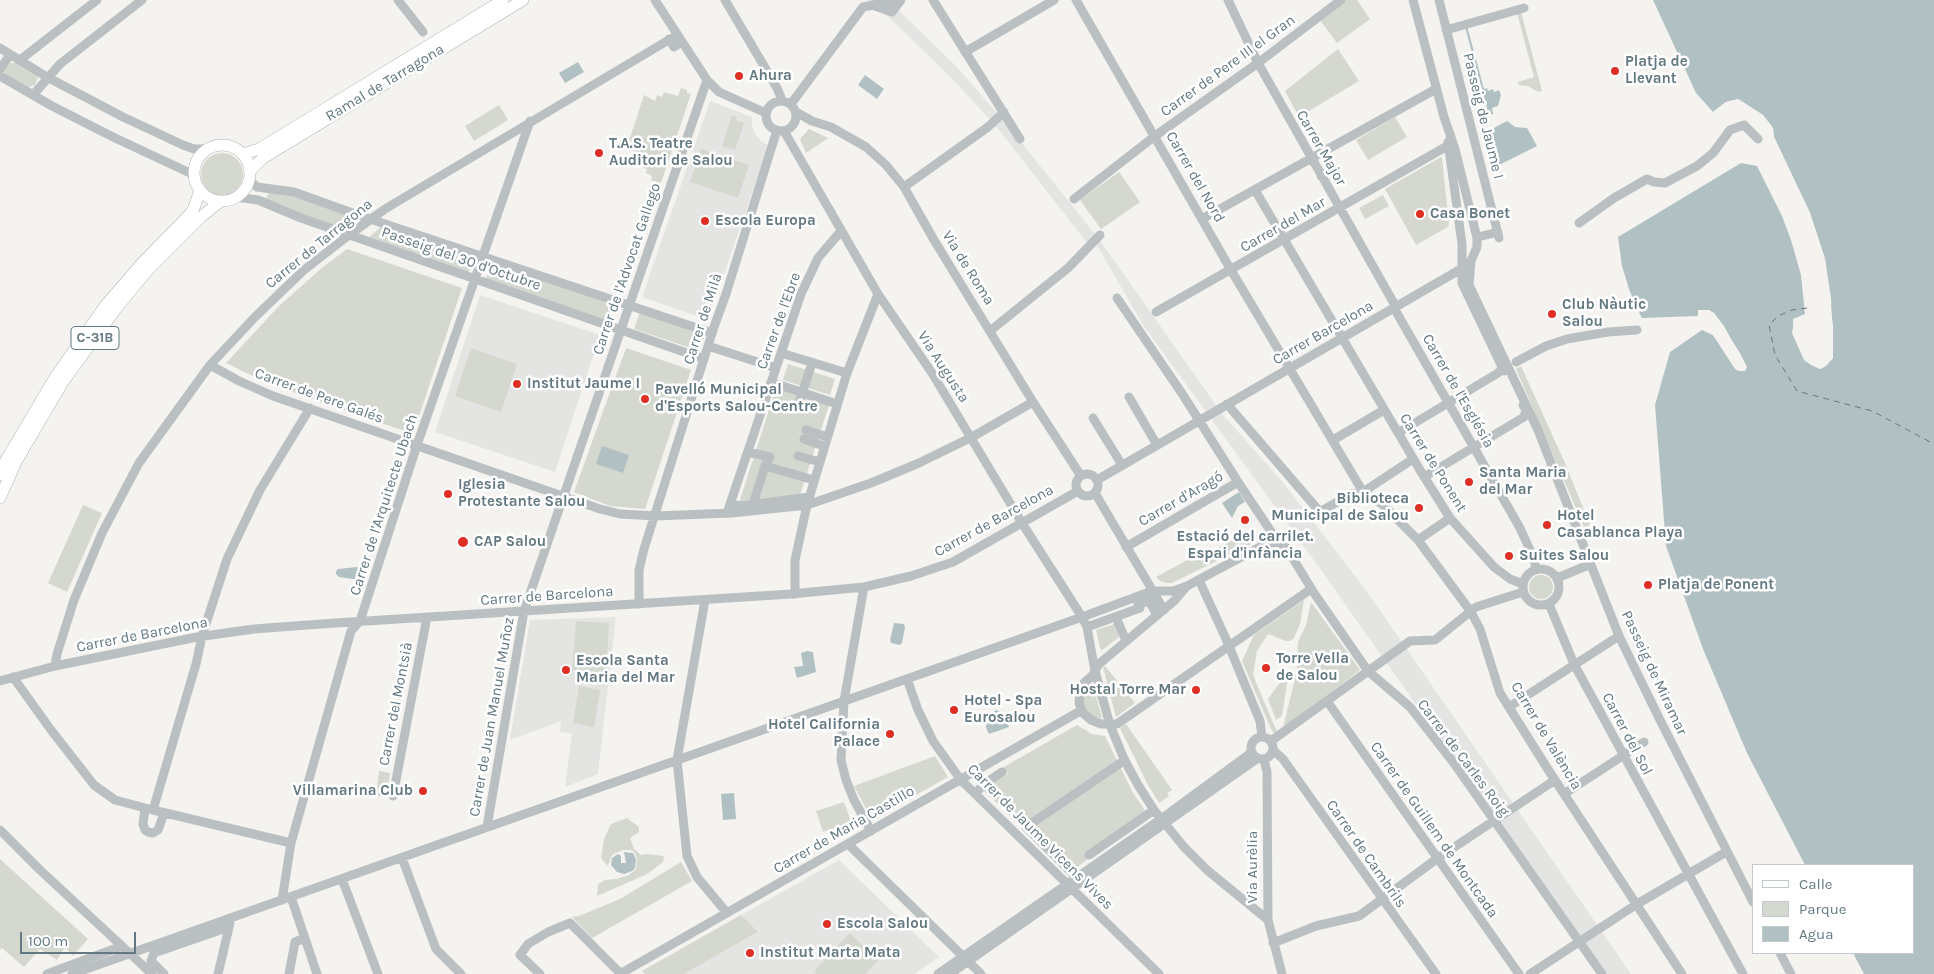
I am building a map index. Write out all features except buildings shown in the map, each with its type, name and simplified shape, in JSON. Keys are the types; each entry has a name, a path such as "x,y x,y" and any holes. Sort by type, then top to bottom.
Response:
{"main road":[{"name":"Ramal de Tarragona","path":"243,154 259,149 503,0"},
{"name":"Ramal de Tarragona","path":"250,176 263,158 523,1"},
{"path":"221,201 209,198 200,190 195,178 197,162 208,149 222,145 230,146 243,154 250,176 242,193 236,197"},
{"name":"C-31B","path":"0,474 54,379 111,299 142,263 190,214 200,190"},
{"name":"C-31B","path":"0,498 16,462 63,382 115,310 148,270 202,216 221,201 236,197"}],"street":[{"path":"20,60 97,0"},
{"path":"33,95 60,64 142,0"},
{"path":"398,0 423,32"},
{"path":"655,0 676,43 707,80 719,92 766,113"},
{"path":"725,0 777,88 782,100"},
{"path":"791,104 863,7 872,5 892,12 899,0"},
{"path":"933,0 1020,138"},
{"path":"965,52 1054,0"},
{"name":"Carrer del Nord","path":"1076,0 1156,136 1202,219 1291,367"},
{"name":"Carrer Major","path":"1228,0 1258,63 1395,307"},
{"name":"Carrer de Pere III el Gran","path":"1074,199 1156,136 1258,63 1341,0"},
{"path":"1413,0 1436,89 1455,149 1474,227 1477,247 1471,261 1461,269"},
{"name":"Passeig de Jaume I","path":"1439,0 1499,235 1482,236"},
{"path":"1446,30 1524,8"},
{"name":"Carrer de Tarragona","path":"55,666 56,654 74,600 111,515 149,448 210,365 272,300 304,270 371,219 530,121 676,43"},
{"path":"0,48 47,77 114,113 178,143 194,149 208,149"},
{"path":"0,69 10,55"},
{"path":"0,76 112,137 190,173 195,178"},
{"name":"Carrer de l'Advocat Gallego","path":"524,611 707,80"},
{"path":"1202,219 1436,89"},
{"path":"778,100 791,104 796,112 794,124 780,130 767,122 766,113 770,105 778,100"},
{"name":"Via de Roma","path":"796,112 812,121 831,127 866,147 886,165 904,187 934,240 1033,402 1081,476"},
{"path":"904,187 988,127 1004,112"},
{"path":"1443,280 1455,267 1459,257 1444,117"},
{"name":"Carrer de l'Arquitecte Ubach","path":"287,898 291,843 350,632 360,621 530,121"},
{"path":"1579,223 1614,198 1647,178 1654,182 1665,184 1697,166 1713,153 1730,130 1744,125 1758,139"},
{"name":"Via Augusta","path":"780,130 878,294 932,373 1022,523 1082,617 1087,627 1095,671 1110,725 1124,760 1154,810 1162,822 1207,870 1268,920"},
{"name":"Carrer de Milà","path":"639,604 639,570 655,516 656,505 780,130"},
{"path":"1448,149 1454,154 1465,210 1474,227"},
{"path":"1448,149 1460,221 1462,244 1461,269"},
{"name":"Carrer del Mar","path":"1156,312 1448,149"},
{"path":"1321,176 1330,170"},
{"name":"Passeig del 30 d'Octubre","path":"250,176 257,187 294,192 482,258 628,306 665,316 712,333"},
{"name":"Carrer de Ponent","path":"1255,190 1413,459 1450,518 1461,525 1494,567 1523,588"},
{"name":"Passeig del 30 d'Octubre","path":"236,197 258,200 301,218 704,359"},
{"name":"Carrer de l'Ebre","path":"727,513 801,294 818,258 840,231"},
{"path":"990,331 1068,268 1100,235"},
{"name":"Passeig de Miramar","path":"1471,261 1469,285 1538,430 1619,636 1726,852 1752,900"},
{"name":"Carrer Barcelona","path":"1198,421 1461,269"},
{"name":"Passeig de Miramar","path":"1461,269 1462,283 1466,292 1525,415 1544,449"},
{"name":"Passeig de Miramar","path":"1466,292 1473,298 1479,311 1483,312"},
{"path":"796,594 795,560 808,501 847,373 878,294"},
{"name":"Carrer d'Aragó","path":"1117,298 1183,395 1238,482 1126,547"},
{"name":"Carrer de l'Església","path":"1395,307 1473,446 1501,501 1528,545 1536,570"},
{"name":"Passeig de Miramar","path":"1483,312 1482,320 1497,348 1497,356"},
{"path":"1516,362 1546,346 1567,340 1608,332 1637,330"},
{"path":"708,346 776,368"},
{"path":"781,353 847,373"},
{"path":"799,402 812,363"},
{"name":"Carrer de Pere Galés","path":"210,365 255,388 610,512 655,516 727,513 808,501"},
{"name":"Carrer de València","path":"1291,367 1363,492 1382,504 1418,540 1472,612 1480,629 1500,693 1682,974"},
{"path":"1398,433 1498,373 1502,368"},
{"name":"Passeig de Miramar","path":"1515,380 1514,385 1526,410 1525,415"},
{"path":"771,382 837,404"},
{"path":"1129,397 1157,445"},
{"path":"730,504 742,506 808,501 871,483 919,463 972,437 1033,402"},
{"path":"1227,404 1320,512 1350,494 1363,492 1413,459"},
{"path":"164,813 158,830 153,833 148,832 143,825 196,664 202,636 227,559 256,499 310,408"},
{"path":"1333,440 1384,410"},
{"path":"1424,476 1525,415"},
{"path":"1093,418 1122,465"},
{"path":"1097,480 1198,421"},
{"path":"805,435 826,441"},
{"path":"748,452 770,457 765,466 754,504"},
{"path":"798,456 820,462"},
{"path":"765,466 814,480"},
{"path":"1088,474 1097,480 1098,488 1095,493 1086,496 1078,491 1076,484 1081,476 1088,474"},
{"name":"Carrer de Carles Roig","path":"1238,482 1278,542 1286,547 1311,589 1368,671 1410,707 1453,762 1602,974"},
{"name":"Carrer de Barcelona","path":"0,681 55,666 202,636 254,630 360,621 796,594 864,587 938,568 966,555 1078,491"},
{"path":"1095,493 1152,591 1161,612"},
{"path":"1418,540 1450,518"},
{"path":"1087,627 1116,617 1138,603 1152,591 1173,591 1187,586 1262,546 1278,542"},
{"path":"1557,578 1591,564"},
{"path":"1536,570 1546,570 1557,578 1559,586 1555,599 1549,604 1536,605 1530,602 1523,588 1528,574 1536,570"},
{"path":"1199,580 1229,646 1260,722 1262,736 1272,745"},
{"path":"1187,586 1174,601 1098,664 1081,689 1079,700 1086,716 1094,722 1110,725 1117,724 1311,589"},
{"path":"864,587 844,701 841,760 854,800 871,831"},
{"path":"938,974 966,959 1258,756 1270,756 1272,745 1327,701 1410,641 1435,640 1476,607 1523,588"},
{"path":"705,600 677,760 687,856 697,877 727,913"},
{"path":"164,974 151,961 154,953 287,898 1082,617 1149,601 1161,612"},
{"path":"1138,603 1146,624"},
{"name":"Carrer del Sol","path":"1549,604 1574,664 1743,974"},
{"name":"Carrer de Juan Manuel Muñoz","path":"487,827 524,611"},
{"name":"Carrer del Montsià","path":"393,796 427,617"},
{"path":"1116,617 1126,641"},
{"path":"1509,707 1619,636"},
{"path":"13,677 94,785 115,800 291,843"},
{"name":"Carrer de Jaume Vicens Vives","path":"907,679 918,710 933,741 961,780 1159,974"},
{"name":"Carrer de Guillem de Montcada","path":"1327,701 1519,974"},
{"name":"Carrer de Maria Castillo","path":"621,974 961,780 979,767 1082,710"},
{"path":"1258,756 1253,742 1262,736"},
{"path":"1564,794 1622,754 1644,742"},
{"name":"Carrer de Cambrils","path":"1272,745 1436,974"},
{"name":"Via Aurèlia","path":"1258,756 1266,772 1268,920 1282,974"},
{"path":"1072,873 1026,827 1124,760"},
{"path":"979,767 987,782"},
{"path":"975,794 987,782 1002,772"},
{"path":"1273,943 1322,924 1356,917 1438,858 1555,780"},
{"path":"1089,855 1154,810"},
{"path":"0,830 40,870 152,974"},
{"path":"848,844 981,974"},
{"path":"1530,974 1637,904 1726,852"},
{"path":"402,858 436,949 461,974"},
{"path":"342,879 378,974"},
{"path":"287,898 305,938 317,974"},
{"path":"540,974 520,955 528,944 566,920 621,974"},
{"path":"72,974 230,922"},
{"path":"218,974 230,922"},
{"path":"289,974 295,942 305,938"},
{"path":"47,974 122,946"},
{"path":"1781,954 1791,974"},
{"path":"950,974 966,959"}],"shaded area":[{"path":"867,0 888,0 956,66 1009,127 1099,239 1223,415 1281,480 1366,590 1631,974 1606,974 1321,570 1143,325 1095,242 1087,243 996,126 956,83 894,22"},
{"name":"Escola Europa","path":"710,101 752,117 755,134 762,142 769,145 708,320 642,297"},
{"name":"Institut Jaume I","path":"480,295 600,335 555,472 435,432"},
{"name":"Escola Santa Maria del Mar","path":"616,617 598,774 565,787 572,733 560,732 561,721 510,740 530,620"},
{"name":"Escola Salou","path":"839,860 939,957 914,974 684,974 757,933 741,915"}],"green space":[{"path":"1346,0 1357,0 1370,19 1337,43 1320,20"},
{"path":"1521,12 1542,91 1538,92 1528,86 1519,85 1518,82 1534,77 1517,13"},
{"path":"1338,49 1359,81 1299,117 1285,91"},
{"path":"16,62 35,73 38,77 35,85 27,88 5,76 3,71 8,64"},
{"path":"681,88 691,94 661,183 651,180 652,176 646,173 647,169 644,168 645,164 635,161 636,157 632,155 636,144 629,141 644,95 655,101 657,95 662,97 664,92 678,96"},
{"path":"499,105 508,120 474,141 465,126"},
{"path":"732,115 737,117 736,120 744,123 735,150 722,146"},
{"path":"1395,117 1407,137 1368,160 1356,140"},
{"path":"809,129 828,138 806,153 800,139"},
{"path":"701,149 749,165 738,198 690,182"},
{"path":"226,153 234,156 240,162 243,174 240,186 234,192 218,195 210,192 204,186 201,170 204,162 210,156"},
{"path":"1442,158 1449,225 1416,245 1385,189"},
{"path":"1119,172 1140,202 1101,229 1080,200"},
{"path":"270,191 278,191 354,216 340,229 265,200"},
{"path":"1383,195 1389,206 1365,219 1359,208"},
{"path":"382,226 474,257 468,274 367,239"},
{"path":"347,249 462,288 413,434 267,383 226,363 279,306 323,267"},
{"path":"492,262 615,305 609,322 486,279"},
{"path":"640,312 703,333 702,336 704,337 700,348 695,346 694,349 634,329"},
{"path":"471,348 517,364 501,412 455,396"},
{"name":"Pavelló Municipal d'Esports Salou-Centre","path":"626,348 691,370 645,509 610,506 574,492"},
{"path":"788,364 835,379 830,395 783,380"},
{"path":"1521,366 1565,463 1590,525 1584,527 1516,369"},
{"path":"776,388 829,405 800,495 739,503"},
{"path":"83,505 102,513 67,592 48,583"},
{"path":"1243,535 1249,538 1251,544 1172,583 1160,581 1156,577 1204,551 1206,554"},
{"path":"1541,575 1549,579 1553,587 1549,595 1541,599 1533,595 1529,587 1533,579"},
{"path":"1304,600 1300,624 1294,638 1286,641 1268,634 1257,651 1253,675 1277,732 1275,733 1272,731 1242,661 1254,635"},
{"path":"1311,602 1360,670 1283,728 1297,670 1298,642 1306,625"},
{"path":"576,621 609,623 606,673 572,670"},
{"path":"1115,624 1119,637 1101,651 1096,630"},
{"path":"1105,666 1135,703 1116,717 1103,667"},
{"path":"1289,670 1282,716 1276,720 1268,699"},
{"path":"1092,682 1102,718 1093,717 1086,711 1082,703 1085,687"},
{"path":"579,686 600,690 594,727 573,723"},
{"path":"1126,724 1172,790 1167,793 1169,796 1159,803 1120,728"},
{"path":"1077,725 1092,734 1105,736 1133,793 1146,812 1074,870 981,789 1008,774 1002,768"},
{"path":"935,756 948,777 872,820 854,786"},
{"path":"379,771 390,773 387,797 376,796"},
{"path":"844,802 851,822 823,832 816,811"},
{"path":"627,818 639,827 639,832 630,838 634,849 641,855 664,856 663,862 647,874 597,896 598,884 605,880 629,875 636,869 637,858 634,852 630,850 623,850 613,854 608,866 601,858 604,839 611,824"},
{"path":"0,859 88,939 73,956 65,947 57,960 40,949 24,967 2,948 0,950"},
{"path":"681,862 692,881 592,938 572,917 579,916 620,899"},
{"path":"741,915 758,932 684,974 645,974 642,971"},
{"path":"850,933 878,961 865,974 817,974 814,971"}],"water":[{"path":"1653,0 1934,0 1934,974 1864,974 1854,954 1914,954 1914,864 1804,864 1747,753 1703,649 1666,546 1655,405 1670,352 1702,330 1713,335 1739,371 1746,367 1724,326 1714,313 1698,310 1698,316 1642,318 1639,312 1641,311 1640,308 1637,309 1629,289 1622,266 1618,237 1741,163 1757,166 1782,216 1801,275 1805,314 1793,319 1794,336 1805,360 1820,369 1833,358 1833,326 1825,259 1810,213 1774,137 1773,128 1763,115 1738,99 1726,102 1713,112 1696,93"},
{"path":"1467,26 1484,89 1487,88 1488,91 1493,89 1494,92 1499,90 1501,95 1498,106 1492,108 1493,114 1489,115 1465,27"},
{"path":"578,62 584,72 565,83 559,73"},
{"path":"865,75 884,89 877,99 858,85"},
{"path":"1507,121 1515,127 1527,128 1537,146 1499,165 1490,130"},
{"path":"602,446 629,455 623,473 596,464"},
{"path":"1239,492 1245,502 1238,506 1232,518 1222,503"},
{"path":"357,567 361,569 363,576 359,580 339,577 336,574 338,569"},
{"path":"894,623 904,624 905,627 900,645 891,643 890,640"},
{"path":"813,652 816,672 797,678 794,667 803,666 801,653"},
{"path":"996,710 1003,713 1009,727 989,734 986,725 990,720 989,716"},
{"path":"734,793 736,819 723,820 721,794"},
{"path":"624,852 633,853 636,859 635,868 624,874 617,872 611,865 612,858 618,854 621,856 621,863 626,863"}],"pier":[{"path":"1738,99 1763,115 1773,128 1774,137 1810,213 1825,259 1831,298 1833,358 1826,366 1820,369 1804,360 1792,333 1794,322 1794,334 1797,335 1806,359 1812,363 1820,366 1825,364 1830,358 1828,298 1822,260 1808,214 1772,138 1771,129 1761,117 1737,101 1727,104 1716,113 1713,112 1726,102"},
{"path":"1698,310 1709,310 1714,313 1740,353 1747,367 1745,371 1735,369 1713,335 1700,328 1714,333 1737,367 1743,368 1737,354 1713,315 1700,312 1700,317 1698,316"}],"ferry route":[{"path":"1807,308 1792,310 1778,316 1769,325 1775,355 1797,391 1872,411 1934,444"}],"place":[{"name":"Platja de Llevant","path":"1615,71"},
{"name":"Ahura","path":"739,76"},
{"name":"T.A.S. Teatre Auditori de Salou","path":"599,153"},
{"name":"Casa Bonet","path":"1420,214"},
{"name":"Escola Europa","path":"705,221"},
{"name":"Club Nàutic Salou","path":"1552,314"},
{"name":"Institut Jaume I","path":"517,384"},
{"name":"Pavelló Municipal d'Esports Salou-Centre","path":"645,399"},
{"name":"Santa Maria del Mar","path":"1469,482"},
{"name":"Iglesia Protestante Salou","path":"448,494"},
{"name":"Biblioteca Municipal de Salou","path":"1419,508"},
{"name":"Estació del carrilet. Espai d'infància","path":"1245,520"},
{"name":"Hotel Casablanca Playa","path":"1547,525"},
{"name":"CAP Salou","path":"463,542"},
{"name":"Suites Salou","path":"1509,556"},
{"name":"Platja de Ponent","path":"1648,585"},
{"name":"Torre Vella de Salou","path":"1266,668"},
{"name":"Escola Santa Maria del Mar","path":"566,670"},
{"name":"Hostal Torre Mar","path":"1196,690"},
{"name":"Hotel - Spa Eurosalou","path":"954,710"},
{"name":"Hotel California Palace","path":"890,734"},
{"name":"Villamarina Club","path":"423,791"},
{"name":"Escola Salou","path":"827,924"},
{"name":"Institut Marta Mata","path":"750,953"}]}
